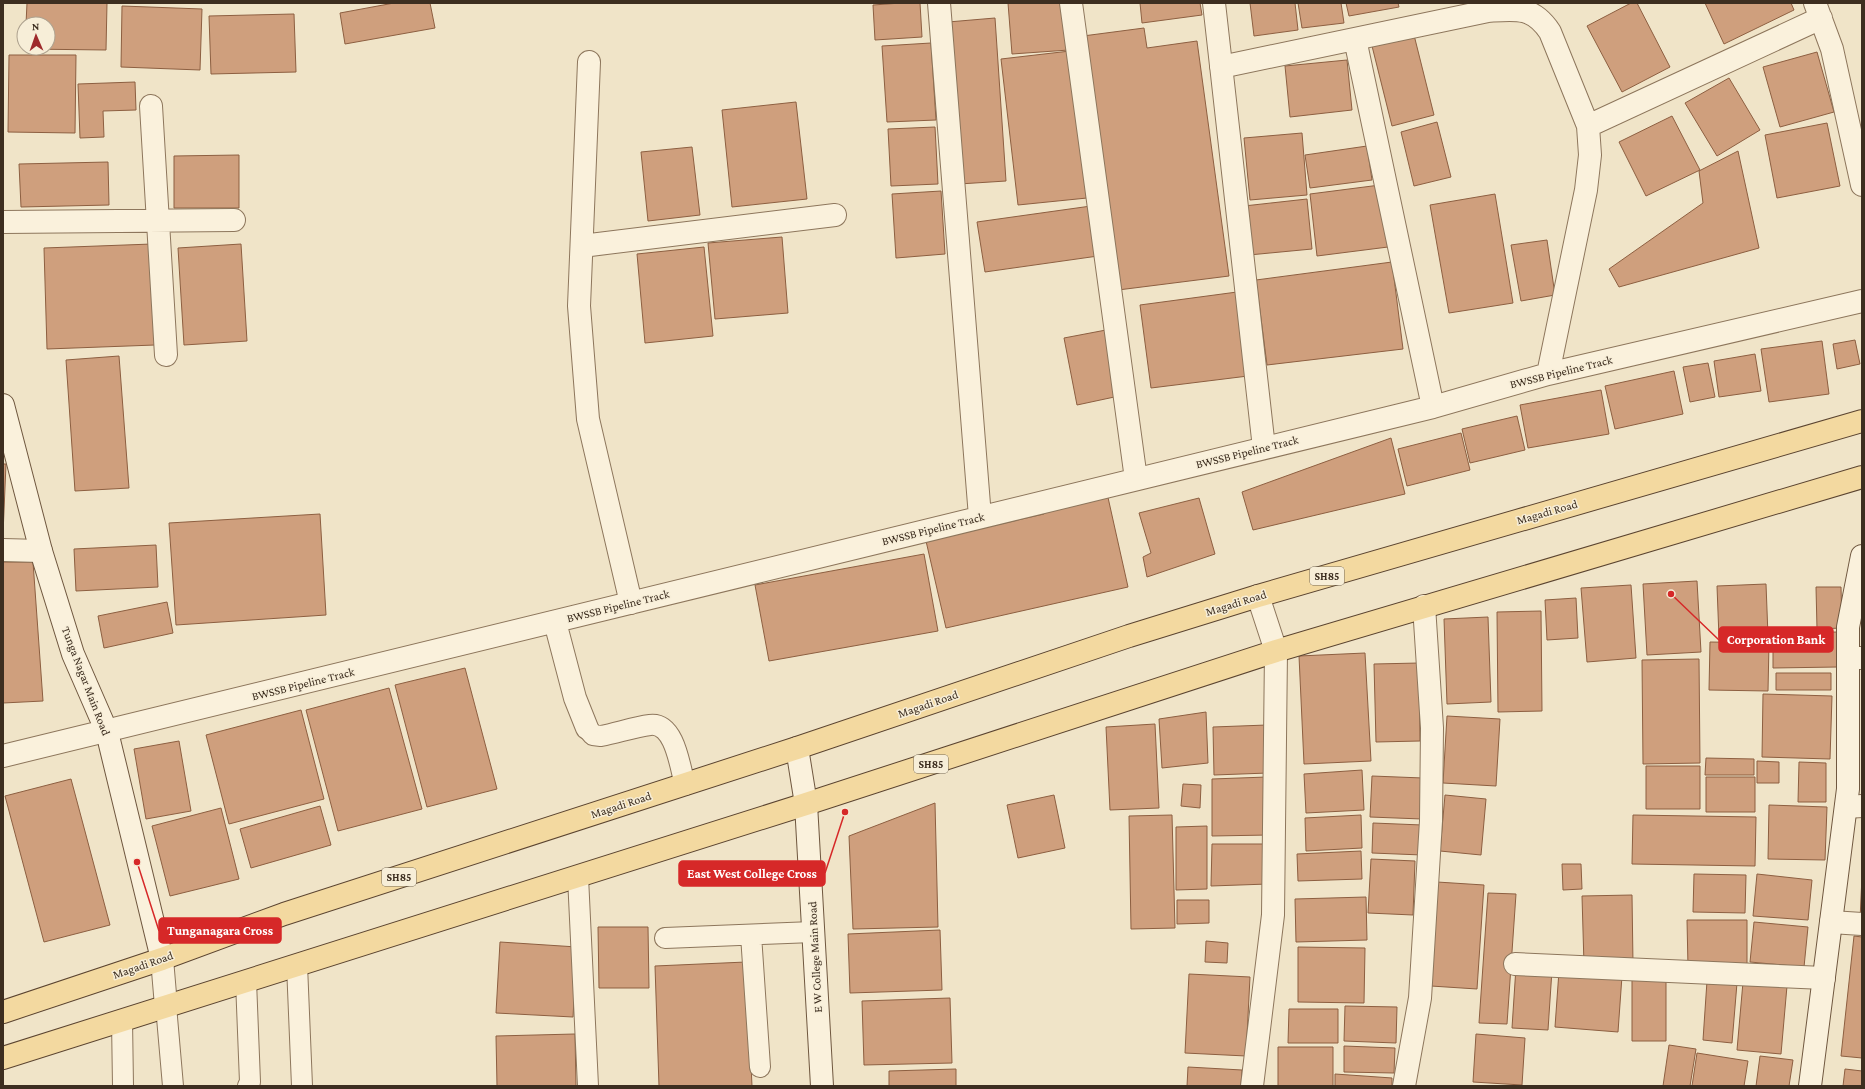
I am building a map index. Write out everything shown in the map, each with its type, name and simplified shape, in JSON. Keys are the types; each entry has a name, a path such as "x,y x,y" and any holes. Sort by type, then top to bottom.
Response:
{"main road":[{"name":"Magadi Road","path":"3,1012 162,959 284,914 685,785 1129,636 1258,596 1862,421"},
{"name":"SH85","path":"3,1058 578,877 1276,651 1862,477"}],"street":[{"path":"939,3 980,518"},
{"path":"1071,3 1136,479"},
{"path":"1214,3 1264,448"},
{"path":"1221,67 1488,12 1511,9 1528,11 1543,20 1550,32 1588,126 1590,155 1586,190 1548,374"},
{"path":"1588,126 1818,11 1832,49 1862,185"},
{"path":"1355,39 1433,407"},
{"path":"589,62 579,306 588,419 631,603"},
{"path":"151,106 166,355"},
{"path":"582,246 835,215"},
{"path":"3,222 234,220"},
{"name":"BWSSB Pipeline Track","path":"3,756 107,732 1433,407 1548,374 1862,301"},
{"name":"Tunga Nagar Main Road","path":"3,405 41,551 73,654 107,732 162,959 166,1006"},
{"path":"3,550 41,551"},
{"path":"1810,1086 1831,922 1854,806 1848,790 1856,658 1848,626 1862,556"},
{"path":"1252,1086 1273,915 1276,651 1258,596"},
{"path":"1404,1086 1420,998 1431,821 1432,728 1424,606"},
{"path":"555,622 575,698 587,728"},
{"name":"E W College Main Road","path":"797,748 806,804 822,1086"},
{"path":"1831,922 1862,924"},
{"path":"1515,964 1824,978"}],"lane":[{"path":"587,728 593,735 601,736 652,724 665,730 674,742 685,785"},
{"path":"578,877 588,1086"},
{"path":"665,938 813,932"},
{"path":"751,935 760,1067"},
{"path":"297,965 302,1086"},
{"path":"246,982 250,1082 248,1086"},
{"path":"166,1006 173,1086"},
{"path":"122,1020 123,1086"}],"building":[{"path":"27,3 107,3 106,50 56,49 56,16 26,16"},
{"path":"394,3 430,3 435,28 345,44 340,13"},
{"path":"920,3 922,37 875,40 873,5"},
{"path":"1008,3 1066,3 1069,50 1012,54"},
{"path":"1140,3 1200,3 1202,15 1142,23"},
{"path":"1250,3 1295,3 1298,30 1254,36"},
{"path":"1298,3 1341,3 1344,23 1302,28"},
{"path":"1346,3 1398,3 1399,7 1349,16"},
{"path":"1631,3 1637,3 1670,67 1622,92 1587,26"},
{"path":"1705,3 1791,3 1794,10 1724,44"},
{"path":"122,6 202,9 200,70 121,67"},
{"path":"294,14 296,72 211,74 209,16"},
{"path":"995,18 1006,181 959,184 948,22"},
{"path":"1144,28 1147,48 1197,41 1229,276 1118,290 1083,36"},
{"path":"1414,35 1434,115 1392,126 1372,46"},
{"path":"931,43 936,120 887,122 882,46"},
{"path":"1070,51 1087,198 1018,205 1001,59"},
{"path":"1817,52 1834,112 1780,127 1763,67"},
{"path":"9,55 76,55 75,133 8,132"},
{"path":"1347,60 1352,110 1290,117 1285,66"},
{"path":"1729,78 1760,130 1717,156 1685,103"},
{"path":"135,82 136,110 103,111 104,137 80,138 78,84"},
{"path":"796,102 807,199 732,207 722,110"},
{"path":"1672,116 1700,170 1646,196 1619,142"},
{"path":"1437,122 1451,177 1414,186 1401,132"},
{"path":"1827,123 1840,186 1777,198 1765,135"},
{"path":"935,127 938,184 891,186 888,129"},
{"path":"1302,133 1307,195 1250,200 1244,138"},
{"path":"1367,146 1372,180 1310,188 1305,155"},
{"path":"692,147 700,215 648,221 641,152"},
{"path":"1738,151 1759,248 1619,287 1609,269 1703,203 1699,171"},
{"path":"239,155 239,208 174,208 174,156"},
{"path":"108,162 109,205 21,207 19,164"},
{"path":"1380,185 1388,247 1317,256 1310,194"},
{"path":"941,191 945,254 896,258 892,194"},
{"path":"1495,194 1513,303 1449,313 1430,205"},
{"path":"1307,199 1312,249 1249,255 1244,206"},
{"path":"1091,206 1098,256 985,272 977,222"},
{"path":"782,237 788,313 715,319 708,243"},
{"path":"1547,240 1555,295 1521,301 1511,245"},
{"path":"152,244 155,345 47,349 44,248"},
{"path":"241,244 247,341 184,345 178,248"},
{"path":"704,247 713,336 645,343 637,254"},
{"path":"1392,262 1403,349 1267,365 1256,280"},
{"path":"1237,292 1248,376 1151,388 1140,305"},
{"path":"1106,330 1119,396 1077,405 1064,338"},
{"path":"1855,340 1860,364 1837,369 1833,344"},
{"path":"1822,341 1829,394 1769,402 1761,349"},
{"path":"1755,354 1761,391 1719,397 1714,361"},
{"path":"119,356 129,488 75,491 66,360"},
{"path":"1708,363 1715,397 1690,402 1683,367"},
{"path":"1674,371 1683,414 1615,429 1605,386"},
{"path":"1601,390 1609,434 1528,448 1520,405"},
{"path":"1517,416 1525,450 1470,463 1462,429"},
{"path":"1461,433 1470,470 1407,486 1398,449"},
{"path":"1391,438 1405,494 1253,530 1242,492"},
{"path":"3,464 6,464 3,534"},
{"path":"1107,493 1128,587 946,628 926,541 1044,514 1043,508"},
{"path":"1199,498 1215,554 1147,577 1143,557 1151,553 1139,513"},
{"path":"320,514 326,615 176,625 169,523"},
{"path":"156,545 158,587 76,591 74,549"},
{"path":"924,554 938,631 769,661 755,585"},
{"path":"3,562 33,562 43,701 3,703"},
{"path":"1697,581 1701,652 1647,655 1643,584"},
{"path":"1766,584 1768,636 1719,638 1717,586"},
{"path":"1631,585 1636,658 1587,662 1581,588"},
{"path":"1816,587 1841,587 1842,628 1817,629"},
{"path":"1576,598 1578,638 1547,640 1545,600"},
{"path":"167,602 173,633 104,648 98,616"},
{"path":"1541,611 1542,711 1498,712 1497,612"},
{"path":"1488,617 1491,702 1447,704 1444,619"},
{"path":"1838,632 1838,667 1773,668 1773,633"},
{"path":"1710,642 1769,643 1768,691 1709,690"},
{"path":"1365,653 1371,761 1304,764 1299,656"},
{"path":"1699,659 1700,763 1643,764 1642,660"},
{"path":"1419,663 1420,741 1376,742 1374,664"},
{"path":"465,668 497,789 427,807 395,685"},
{"path":"1776,673 1831,673 1831,690 1776,690"},
{"path":"389,688 422,809 338,831 306,710"},
{"path":"1763,694 1832,696 1830,759 1762,757"},
{"path":"301,710 324,799 229,824 206,735"},
{"path":"1206,712 1208,763 1162,768 1159,719"},
{"path":"1447,716 1500,719 1496,786 1443,783"},
{"path":"1155,724 1159,808 1110,810 1106,727"},
{"path":"1267,725 1268,773 1214,775 1213,727"},
{"path":"179,741 191,811 146,819 134,749"},
{"path":"1706,758 1754,759 1754,775 1705,775"},
{"path":"1757,761 1779,762 1779,783 1757,783"},
{"path":"1799,762 1826,763 1826,802 1798,802"},
{"path":"1646,766 1700,766 1700,809 1646,809"},
{"path":"1362,770 1364,810 1306,813 1304,774"},
{"path":"1372,776 1423,778 1422,819 1370,817"},
{"path":"1267,777 1269,835 1212,836 1212,779"},
{"path":"1706,777 1755,777 1755,812 1706,812"},
{"path":"71,779 110,925 44,942 5,796"},
{"path":"1183,784 1201,785 1200,808 1181,806"},
{"path":"1054,795 1065,848 1018,858 1007,805"},
{"path":"1445,795 1486,799 1481,855 1440,851"},
{"path":"935,803 938,927 853,929 849,836"},
{"path":"1769,805 1827,807 1825,860 1768,859"},
{"path":"320,806 331,845 251,868 240,829"},
{"path":"221,808 239,879 170,896 152,826"},
{"path":"1172,815 1175,928 1131,929 1129,816"},
{"path":"1361,815 1362,848 1306,851 1305,818"},
{"path":"1633,815 1756,817 1755,866 1632,864"},
{"path":"1373,823 1422,825 1422,855 1372,853"},
{"path":"1207,826 1207,889 1176,890 1176,827"},
{"path":"1212,844 1269,844 1268,884 1211,886"},
{"path":"1361,851 1362,879 1298,881 1297,854"},
{"path":"1371,859 1415,861 1413,915 1368,913"},
{"path":"1562,864 1581,864 1582,889 1563,890"},
{"path":"1694,874 1746,875 1745,913 1693,912"},
{"path":"1757,874 1812,880 1808,920 1753,916"},
{"path":"1862,876 1862,920 1860,920"},
{"path":"1437,882 1484,885 1477,989 1431,986"},
{"path":"1488,893 1516,894 1507,1024 1479,1023"},
{"path":"1632,895 1633,964 1584,965 1582,896"},
{"path":"1366,897 1367,940 1296,942 1295,899"},
{"path":"1177,900 1209,900 1209,923 1177,924"},
{"path":"1687,920 1747,920 1747,966 1688,967"},
{"path":"1754,922 1808,927 1804,967 1750,962"},
{"path":"598,927 648,927 649,988 599,988"},
{"path":"940,930 942,990 850,993 848,934"},
{"path":"1854,936 1862,937 1862,1058 1841,1056"},
{"path":"1206,941 1228,943 1227,963 1205,962"},
{"path":"500,942 577,947 573,1017 496,1013"},
{"path":"1298,947 1365,948 1364,1003 1298,1002"},
{"path":"746,962 752,1086 659,1086 655,966"},
{"path":"1516,967 1552,970 1548,1030 1512,1028"},
{"path":"1559,971 1622,976 1618,1032 1555,1027"},
{"path":"1189,974 1250,977 1246,1056 1185,1053"},
{"path":"1632,979 1666,979 1666,1041 1632,1041"},
{"path":"1707,981 1737,983 1732,1043 1703,1040"},
{"path":"1743,982 1787,986 1781,1054 1737,1050"},
{"path":"950,998 952,1063 864,1065 862,1001"},
{"path":"1345,1006 1397,1007 1396,1043 1344,1041"},
{"path":"1289,1009 1338,1009 1338,1043 1288,1043"},
{"path":"575,1034 576,1086 497,1086 496,1036"},
{"path":"1476,1034 1525,1038 1522,1085 1473,1082"},
{"path":"1669,1045 1696,1049 1690,1086 1663,1086"},
{"path":"1344,1046 1395,1048 1394,1073 1344,1072"},
{"path":"1278,1047 1333,1047 1333,1086 1278,1086"},
{"path":"1697,1053 1748,1061 1744,1086 1692,1086"},
{"path":"1760,1056 1793,1060 1789,1086 1756,1086"},
{"path":"1188,1067 1242,1070 1241,1086 1187,1086"},
{"path":"956,1069 956,1086 889,1086 889,1071"},
{"path":"1845,1069 1862,1071 1862,1086 1843,1086"},
{"path":"1335,1074 1392,1078 1392,1086 1335,1086"}],"place":[{"name":"Corporation Bank","path":"1671,594"},
{"name":"East West College Cross","path":"845,812"},
{"name":"Tunganagara Cross","path":"137,862"}]}
